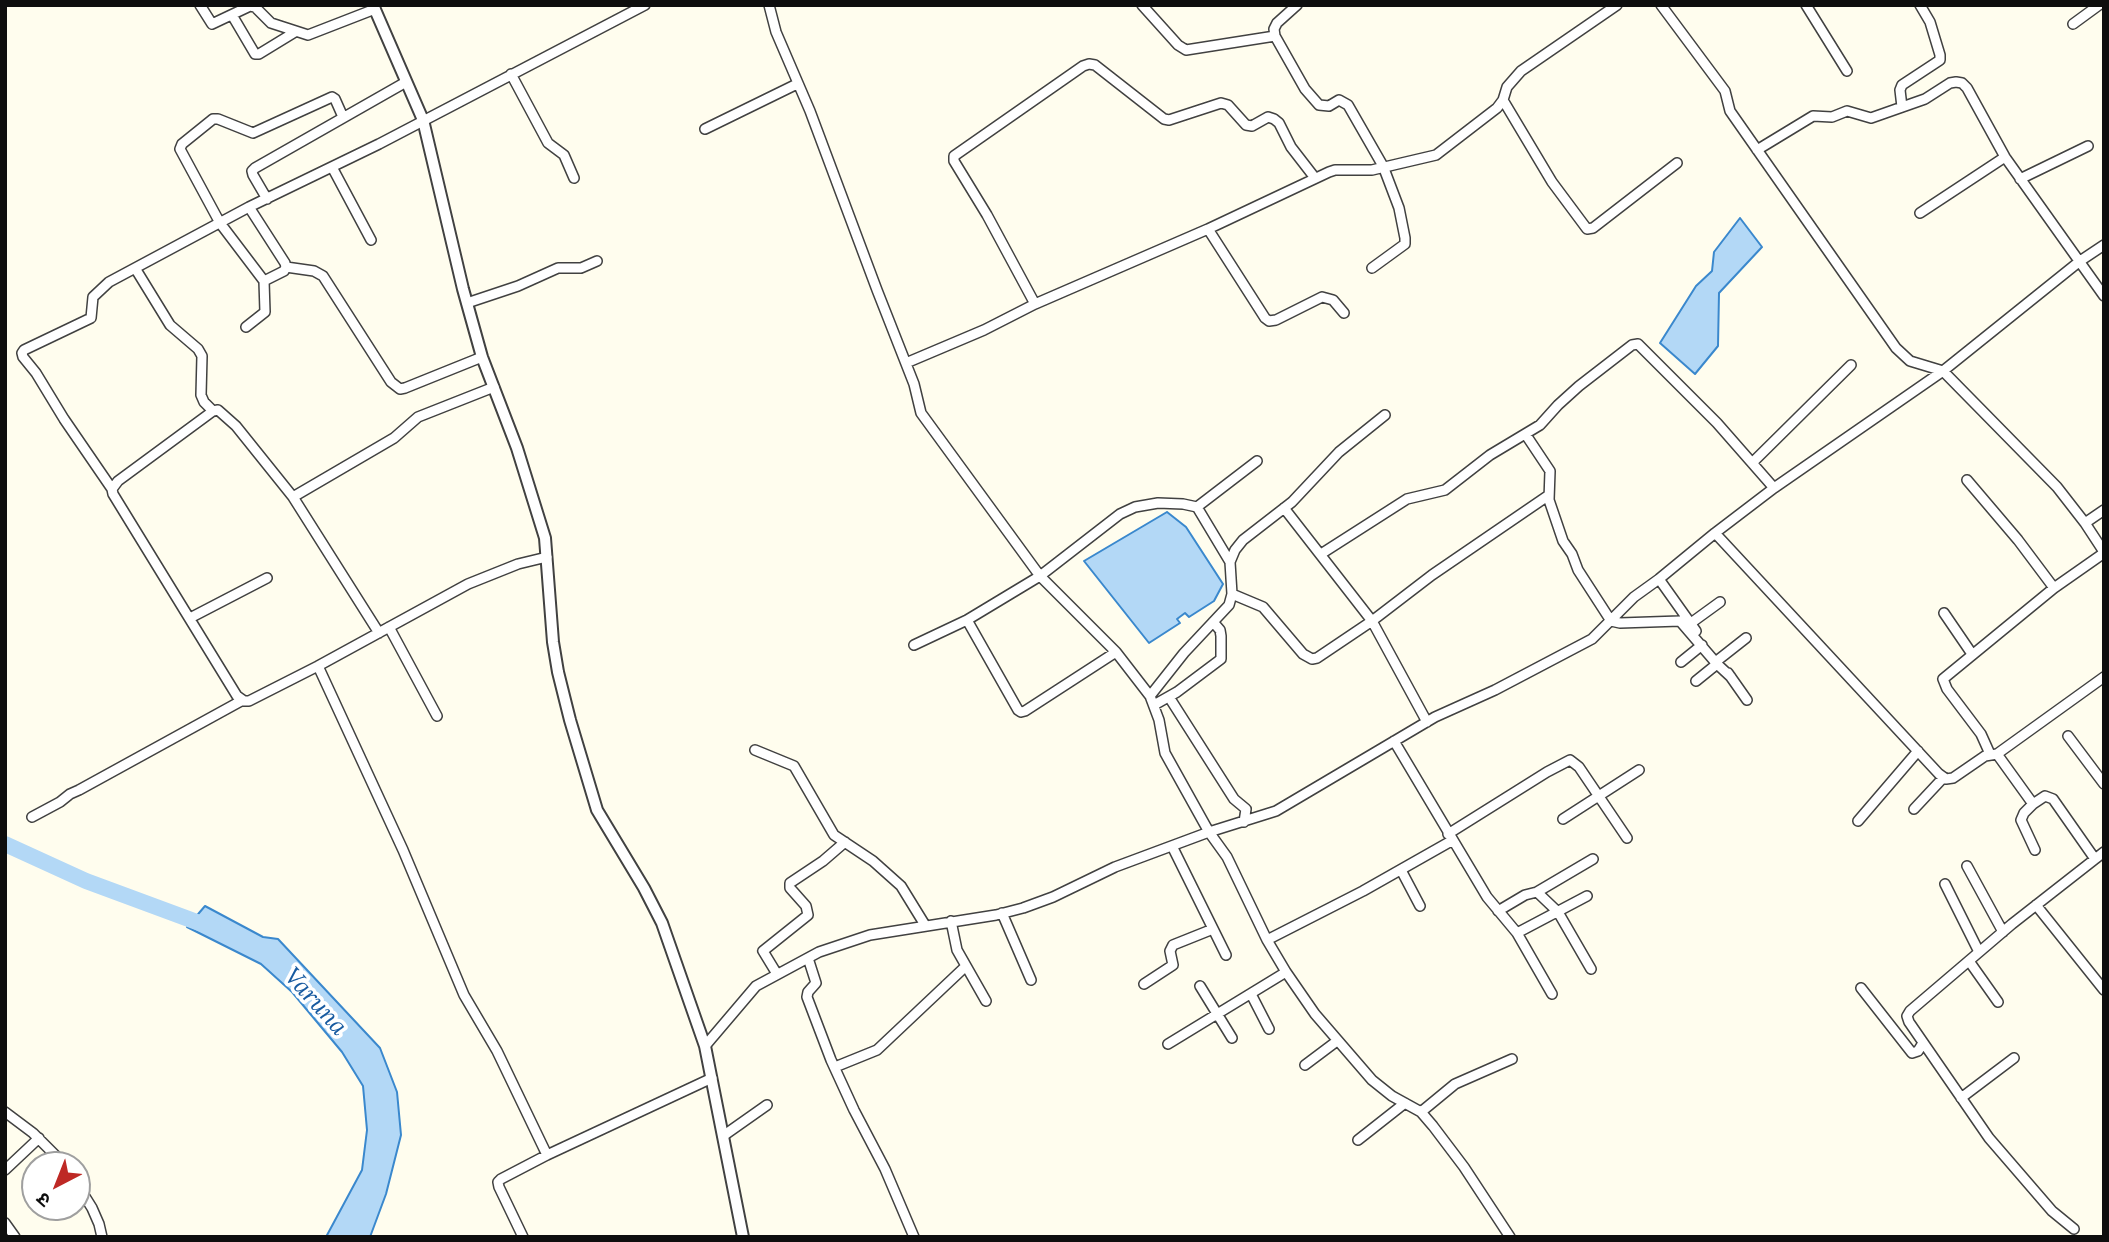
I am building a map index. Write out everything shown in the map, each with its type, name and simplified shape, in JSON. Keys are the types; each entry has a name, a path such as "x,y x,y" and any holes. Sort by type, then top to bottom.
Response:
{"street":[{"path":"200,5 212,24 250,6 256,6 266,20 308,35 374,7 422,120 482,357 517,448 545,538 558,672 597,810 662,923 705,1046 743,1237"},
{"path":"769,5 776,32 914,384 921,413 1040,576 1116,652 1150,696 1163,735 1165,753 1209,832 1227,857 1267,940 1314,1014 1372,1080 1421,1112 1464,1167 1510,1237"},
{"path":"1142,5 1178,45 1186,50 1275,36"},
{"path":"1297,5 1277,23 1275,36 1305,89 1319,105 1329,106 1339,100 1348,105 1383,166 1399,208 1405,244 1372,268"},
{"path":"906,363 1335,170 1365,171 1436,155 1497,108 1507,87 1521,71 1617,5"},
{"path":"1661,5 1725,91 1728,108 1896,348 1910,361 1943,371 2057,487 2104,552 2054,588 1943,679 1947,689 1993,754 2033,804"},
{"path":"1806,5 1847,71"},
{"path":"1902,107 1902,85 1940,60 1930,22 1920,5"},
{"path":"2073,24 2099,5"},
{"path":"244,702 237,696 112,489 22,353 91,318 93,297 109,282 249,207 644,6"},
{"path":"232,15 255,54 295,32"},
{"path":"1035,304 954,161 954,156 1083,66 1095,65 1164,119 1169,120 1221,103 1228,105 1246,125 1252,126 1268,117 1274,119 1279,123 1294,152 1315,178"},
{"path":"511,75 548,143 564,155 574,178"},
{"path":"267,199 253,175 255,168 406,82"},
{"path":"1757,150 1813,116 1832,117 1847,111 1871,118 1925,99 1950,83 1962,83 2005,157 2104,296"},
{"path":"705,129 797,84"},
{"path":"246,327 265,312 264,281 220,223 181,153 182,144 213,119 253,133 332,97 343,117"},
{"path":"1503,100 1552,182 1587,229 1593,228 1677,163"},
{"path":"2021,179 2088,146"},
{"path":"1920,213 2005,157"},
{"path":"332,167 372,240"},
{"path":"249,207 286,267"},
{"path":"1208,229 1269,321 1322,297 1333,300 1344,313"},
{"path":"705,1046 756,986 808,958 870,935 1002,913 1053,897 1115,867 1288,806 1427,722 1557,659 1592,639 1634,597 1773,488 1943,371 2080,261 2104,245"},
{"path":"467,303 518,286 558,268 581,268 597,261"},
{"path":"264,281 284,271 286,267"},
{"path":"286,267 314,271 323,276 391,382 400,389 482,357"},
{"path":"135,268 170,325 198,349 202,356 201,395 213,411"},
{"path":"1321,554 1407,499 1445,490 1490,456 1540,425 1578,386 1632,345 1638,344 1717,423 1773,488"},
{"path":"1752,463 1851,365"},
{"path":"293,497 394,438 418,417 494,387"},
{"path":"112,489 118,481 218,410 236,426 293,497 379,633"},
{"path":"1150,696 1229,605 1232,594 1230,562 1243,540 1284,508 1339,452 1385,415"},
{"path":"1526,435 1550,471 1549,495 1563,541 1611,621 1680,621 1731,677 1747,700"},
{"path":"1197,507 1257,461"},
{"path":"1967,480 2054,588"},
{"path":"1232,594 1263,607 1303,654 1312,659 1317,658 1549,495"},
{"path":"914,645 967,620 1040,576 1127,510 1158,503 1197,507 1230,562"},
{"path":"1284,508 1372,621 1427,722"},
{"path":"2085,523 2104,510"},
{"path":"1715,533 1943,778 1953,778 1993,754 2104,677"},
{"path":"32,817 241,701 248,701 318,666 485,576 547,557"},
{"path":"190,618 267,578"},
{"path":"1659,579 1717,662"},
{"path":"1691,623 1720,602"},
{"path":"1944,613 1972,654"},
{"path":"967,620 1021,712 1116,652"},
{"path":"1154,705 1221,659 1220,630 1213,622"},
{"path":"389,627 437,716"},
{"path":"1696,681 1746,638"},
{"path":"1681,662 1702,645"},
{"path":"318,666 403,850 464,995 497,1051 547,1155"},
{"path":"1169,697 1234,799 1246,809 1244,821"},
{"path":"2068,736 2104,784"},
{"path":"1394,741 1487,897 1517,933 1552,994"},
{"path":"755,750 794,766 834,835 873,861 901,886 925,925"},
{"path":"1858,821 1917,751"},
{"path":"1267,940 1401,870 1546,772 1570,760 1576,763 1627,838"},
{"path":"1563,820 1639,770"},
{"path":"1914,809 1943,778"},
{"path":"2035,850 2021,820 2024,813 2045,796 2053,799 2095,859"},
{"path":"777,974 763,951 808,915 806,906 790,888 790,883 845,842"},
{"path":"1172,846 1226,955"},
{"path":"2074,1229 2052,1211 1989,1138 1909,1022 1908,1016 1910,1011 1979,952 2104,852"},
{"path":"1498,911 1593,859"},
{"path":"1967,866 2003,932"},
{"path":"1401,870 1420,906"},
{"path":"1945,884 1979,952"},
{"path":"1537,892 1558,912 1591,969"},
{"path":"1517,933 1587,896"},
{"path":"2036,905 2104,990"},
{"path":"1002,913 1031,980"},
{"path":"951,921 957,950 986,1001"},
{"path":"1144,984 1173,965 1170,951 1173,945 1213,929"},
{"path":"808,958 817,983 807,997 854,1110 885,1169 914,1237"},
{"path":"1969,961 1998,1002"},
{"path":"835,1067 877,1050 966,966"},
{"path":"1168,1044 1286,972"},
{"path":"1200,986 1232,1038"},
{"path":"1861,988 1912,1053 1918,1051 1923,1042"},
{"path":"1251,994 1269,1030"},
{"path":"1305,1065 1337,1041"},
{"path":"1961,1098 2014,1058"},
{"path":"1421,1112 1455,1084 1512,1059"},
{"path":"523,1237 498,1182 501,1179 712,1078"},
{"path":"1358,1140 1405,1104"},
{"path":"723,1136 767,1105"},
{"path":"5,1112 51,1151"},
{"path":"5,1170 38,1138"},
{"path":"91,1206 102,1237"},
{"path":"5,1223 15,1237"}],"water":[{"path":"1740,218 1762,247 1719,293 1718,346 1695,374 1660,343 1696,286 1712,271 1714,252"},
{"path":"1167,512 1186,527 1223,584 1214,601 1189,617 1185,613 1177,619 1180,623 1149,643 1084,561"},
{"path":"205,906 263,937 278,939 380,1048 397,1092 401,1135 386,1194 370,1237 326,1237 362,1170 367,1130 363,1086 342,1052 292,992 261,964 187,927"}],"waterway":[{"name":"Varuna","path":"5,844 86,881 213,928"}]}
